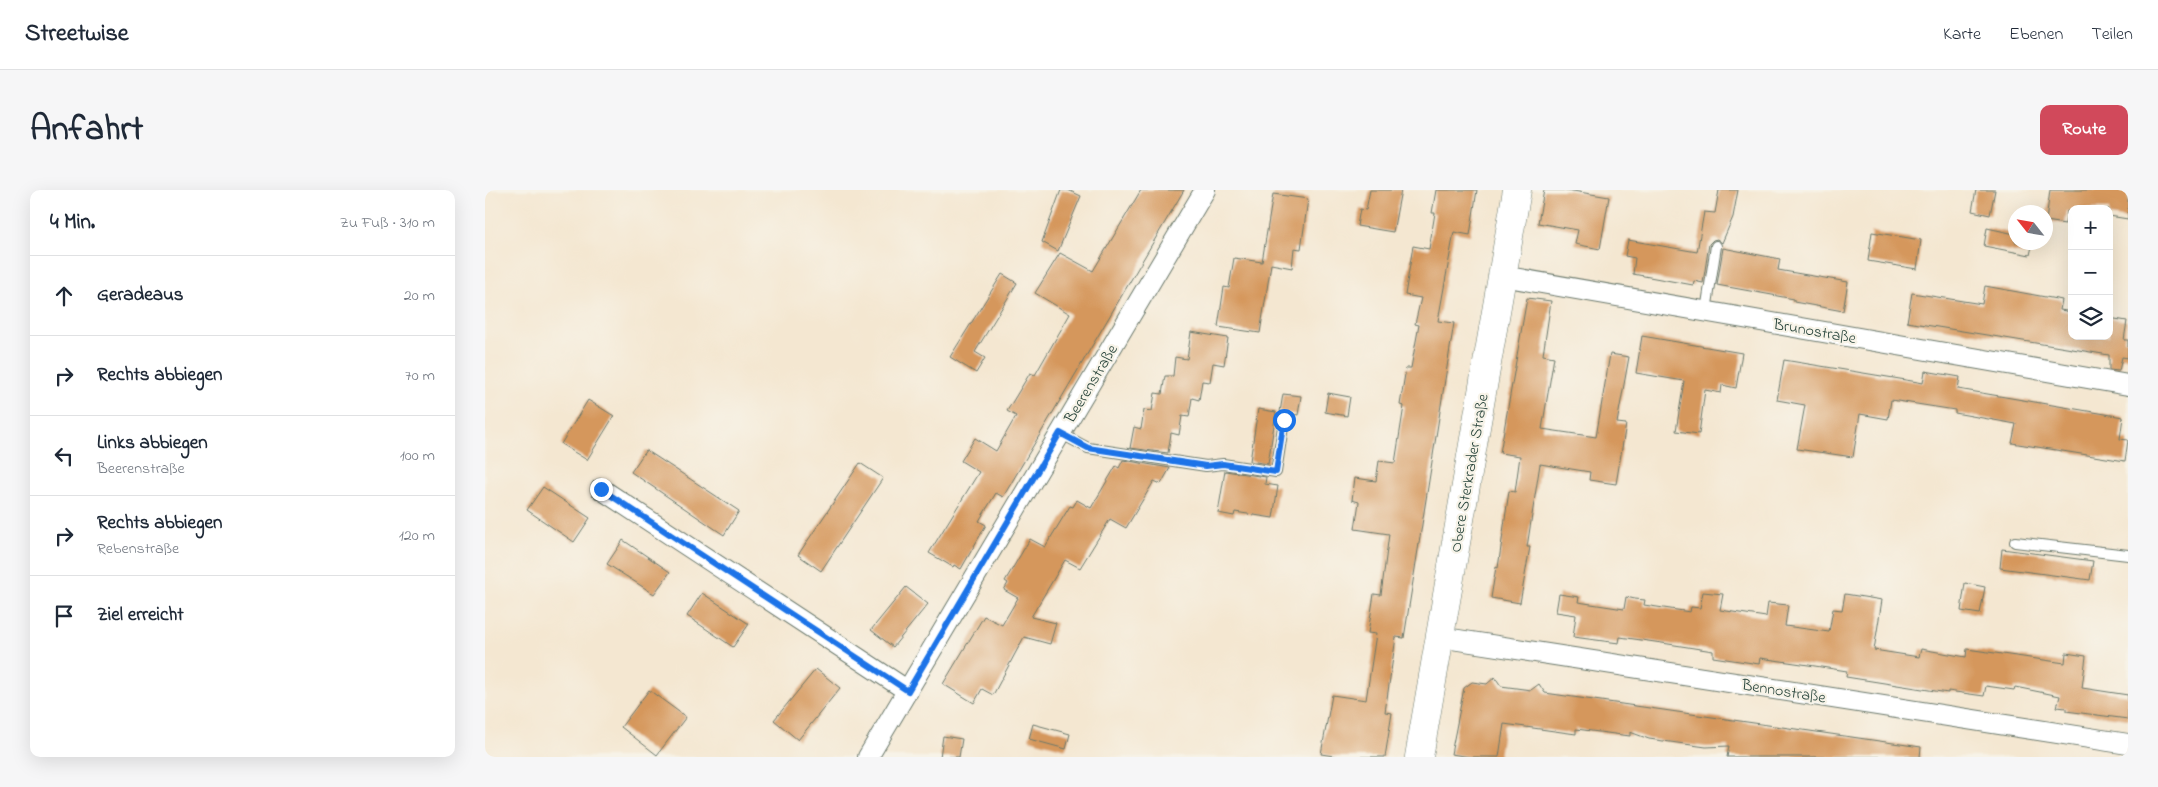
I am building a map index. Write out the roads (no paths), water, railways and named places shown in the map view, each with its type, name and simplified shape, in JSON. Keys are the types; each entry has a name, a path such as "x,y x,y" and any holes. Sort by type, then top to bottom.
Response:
{"street":[{"name":"Beerenstraße","path":"868,757 1205,190"},
{"name":"Obere Sterkrader Straße","path":"1419,757 1517,190"},
{"name":"Brunostraße","path":"1502,276 2128,385"},
{"path":"601,489 908,691"},
{"name":"Bennostraße","path":"1439,637 2128,744"}],"lane":[{"path":"1706,311 1716,246"},
{"path":"1060,433 1088,448 1206,466 1223,464 1276,472 1284,420"},
{"path":"2015,542 2128,555"}]}
